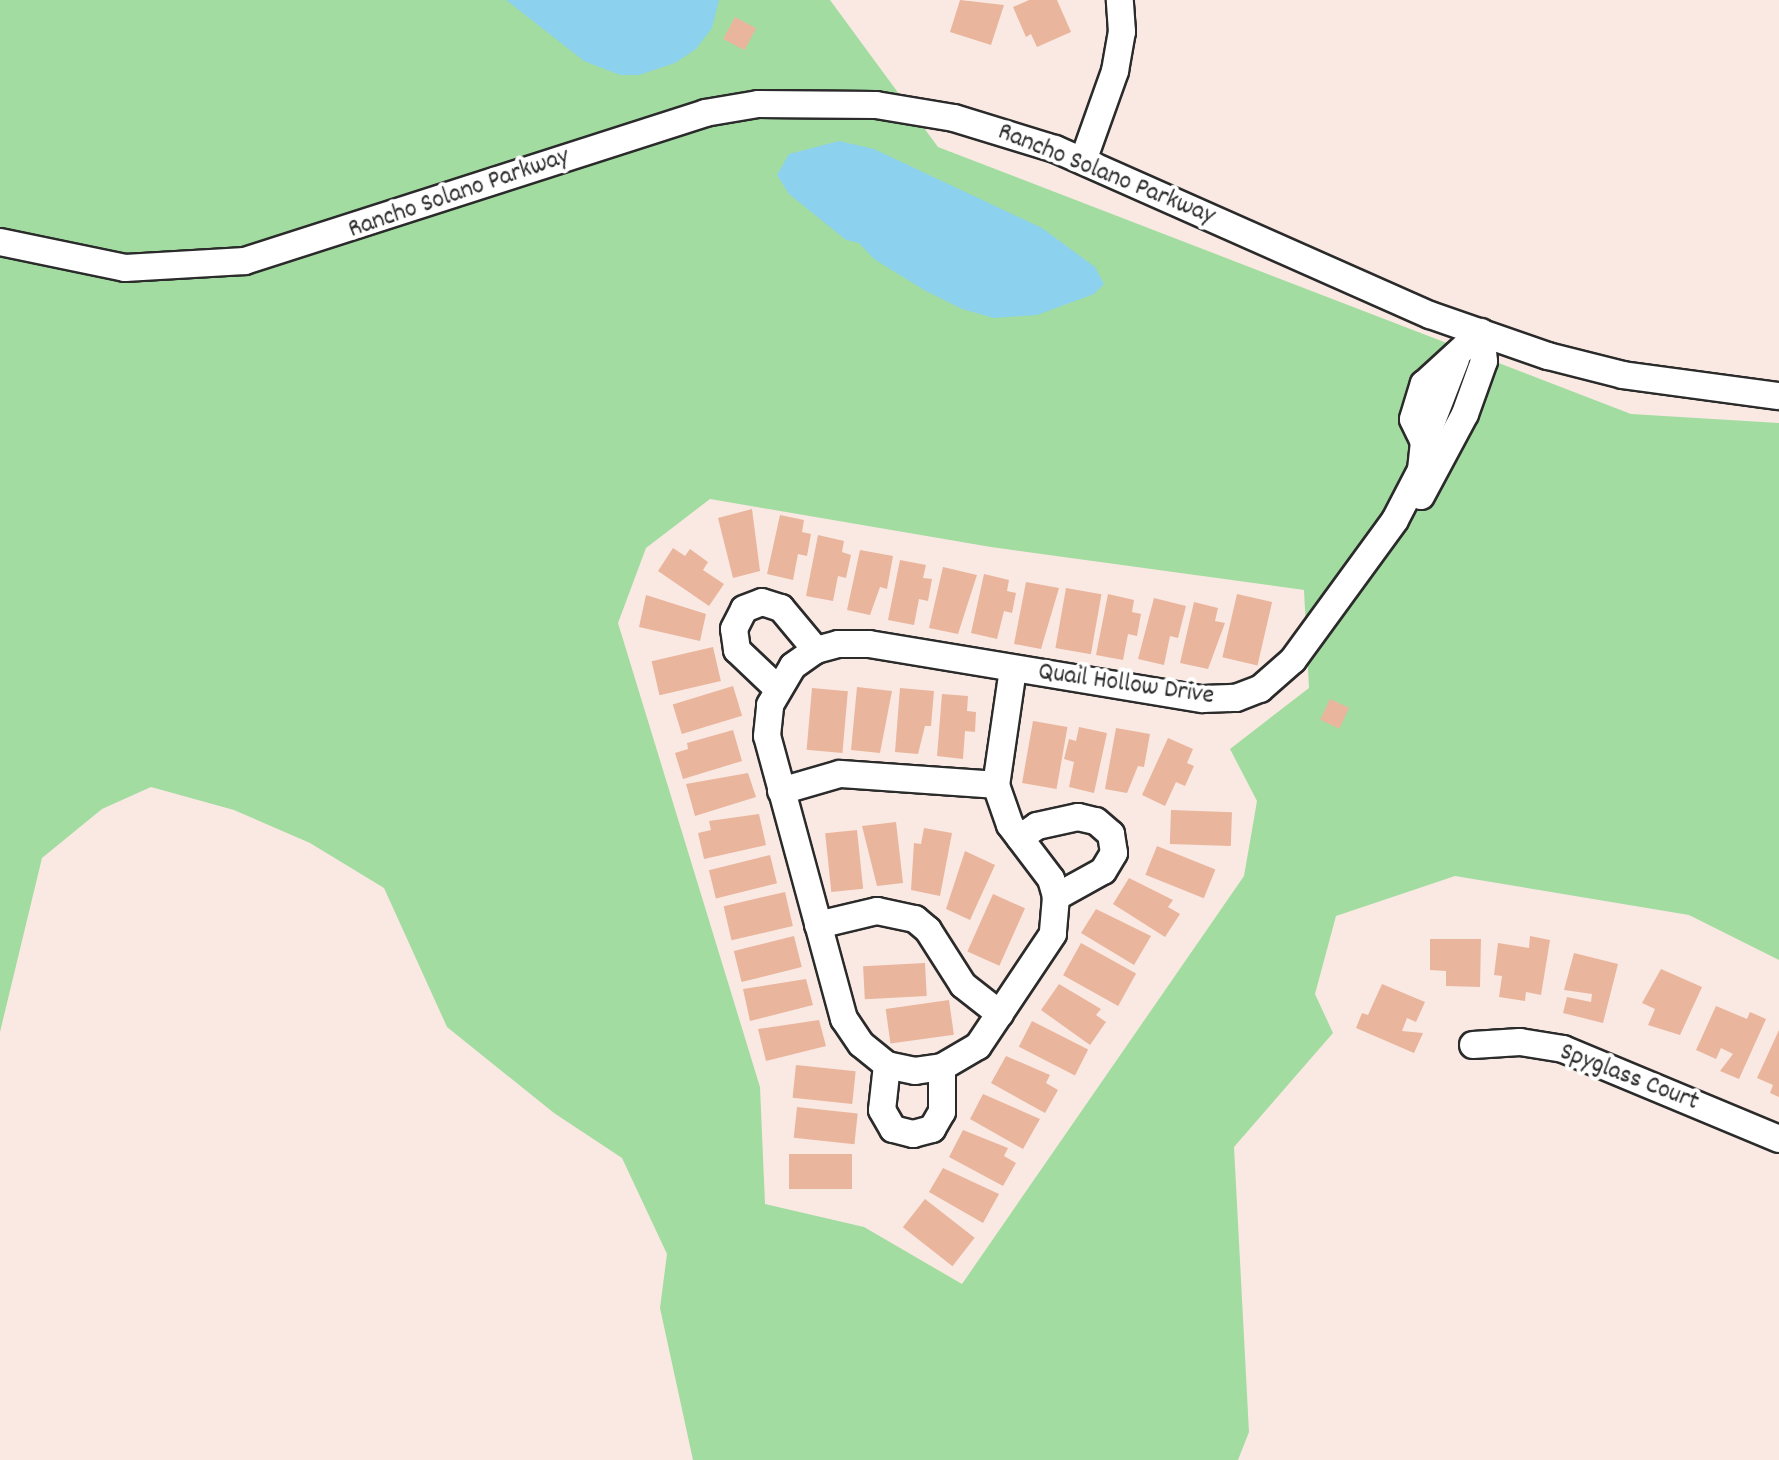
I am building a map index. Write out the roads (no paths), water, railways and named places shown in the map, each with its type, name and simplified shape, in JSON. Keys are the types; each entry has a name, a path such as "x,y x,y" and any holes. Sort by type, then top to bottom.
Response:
{"street":[{"path":"1083,161 1115,71 1122,32 1120,0"},
{"name":"Rancho Solano Parkway","path":"0,242 125,268 245,261 705,113 758,104 876,105 954,118 1083,161 1430,315 1481,332 1623,375 1779,396"},
{"name":"Quail Hollow Drive","path":"1435,446 1413,419 1424,384 1481,332"},
{"name":"Quail Hollow Drive","path":"816,650 869,644 1203,699 1236,698 1260,689 1293,660 1395,520 1484,361 1481,332"},
{"path":"777,688 737,650 734,629 744,609 762,602 781,608 816,650 793,666 777,688 767,736 844,1019 861,1044 887,1065 915,1071 942,1067 978,1046 1053,934 1056,897 1103,871 1114,853 1111,834 1096,821 1078,817 1037,826 1020,838"},
{"name":"Quail Hollow Drive","path":"1013,669 996,785 1002,810 1051,879 1056,897"},
{"path":"781,791 840,774 996,785"},
{"path":"818,925 877,911 915,919 928,930 963,985 1000,1014"},
{"name":"Spyglass Court","path":"1473,1045 1520,1042 1563,1049 1779,1139"},
{"path":"887,1065 882,1110 893,1129 913,1134 932,1129 942,1112 942,1067"}],"water":[{"path":"506,0 719,0 712,28 696,49 675,63 639,75 620,75 584,61"},
{"path":"839,141 874,149 1042,228 1095,267 1104,284 1094,294 1037,315 994,318 962,309 924,290 874,259 859,243 846,240 789,194 777,175 789,154"}]}
